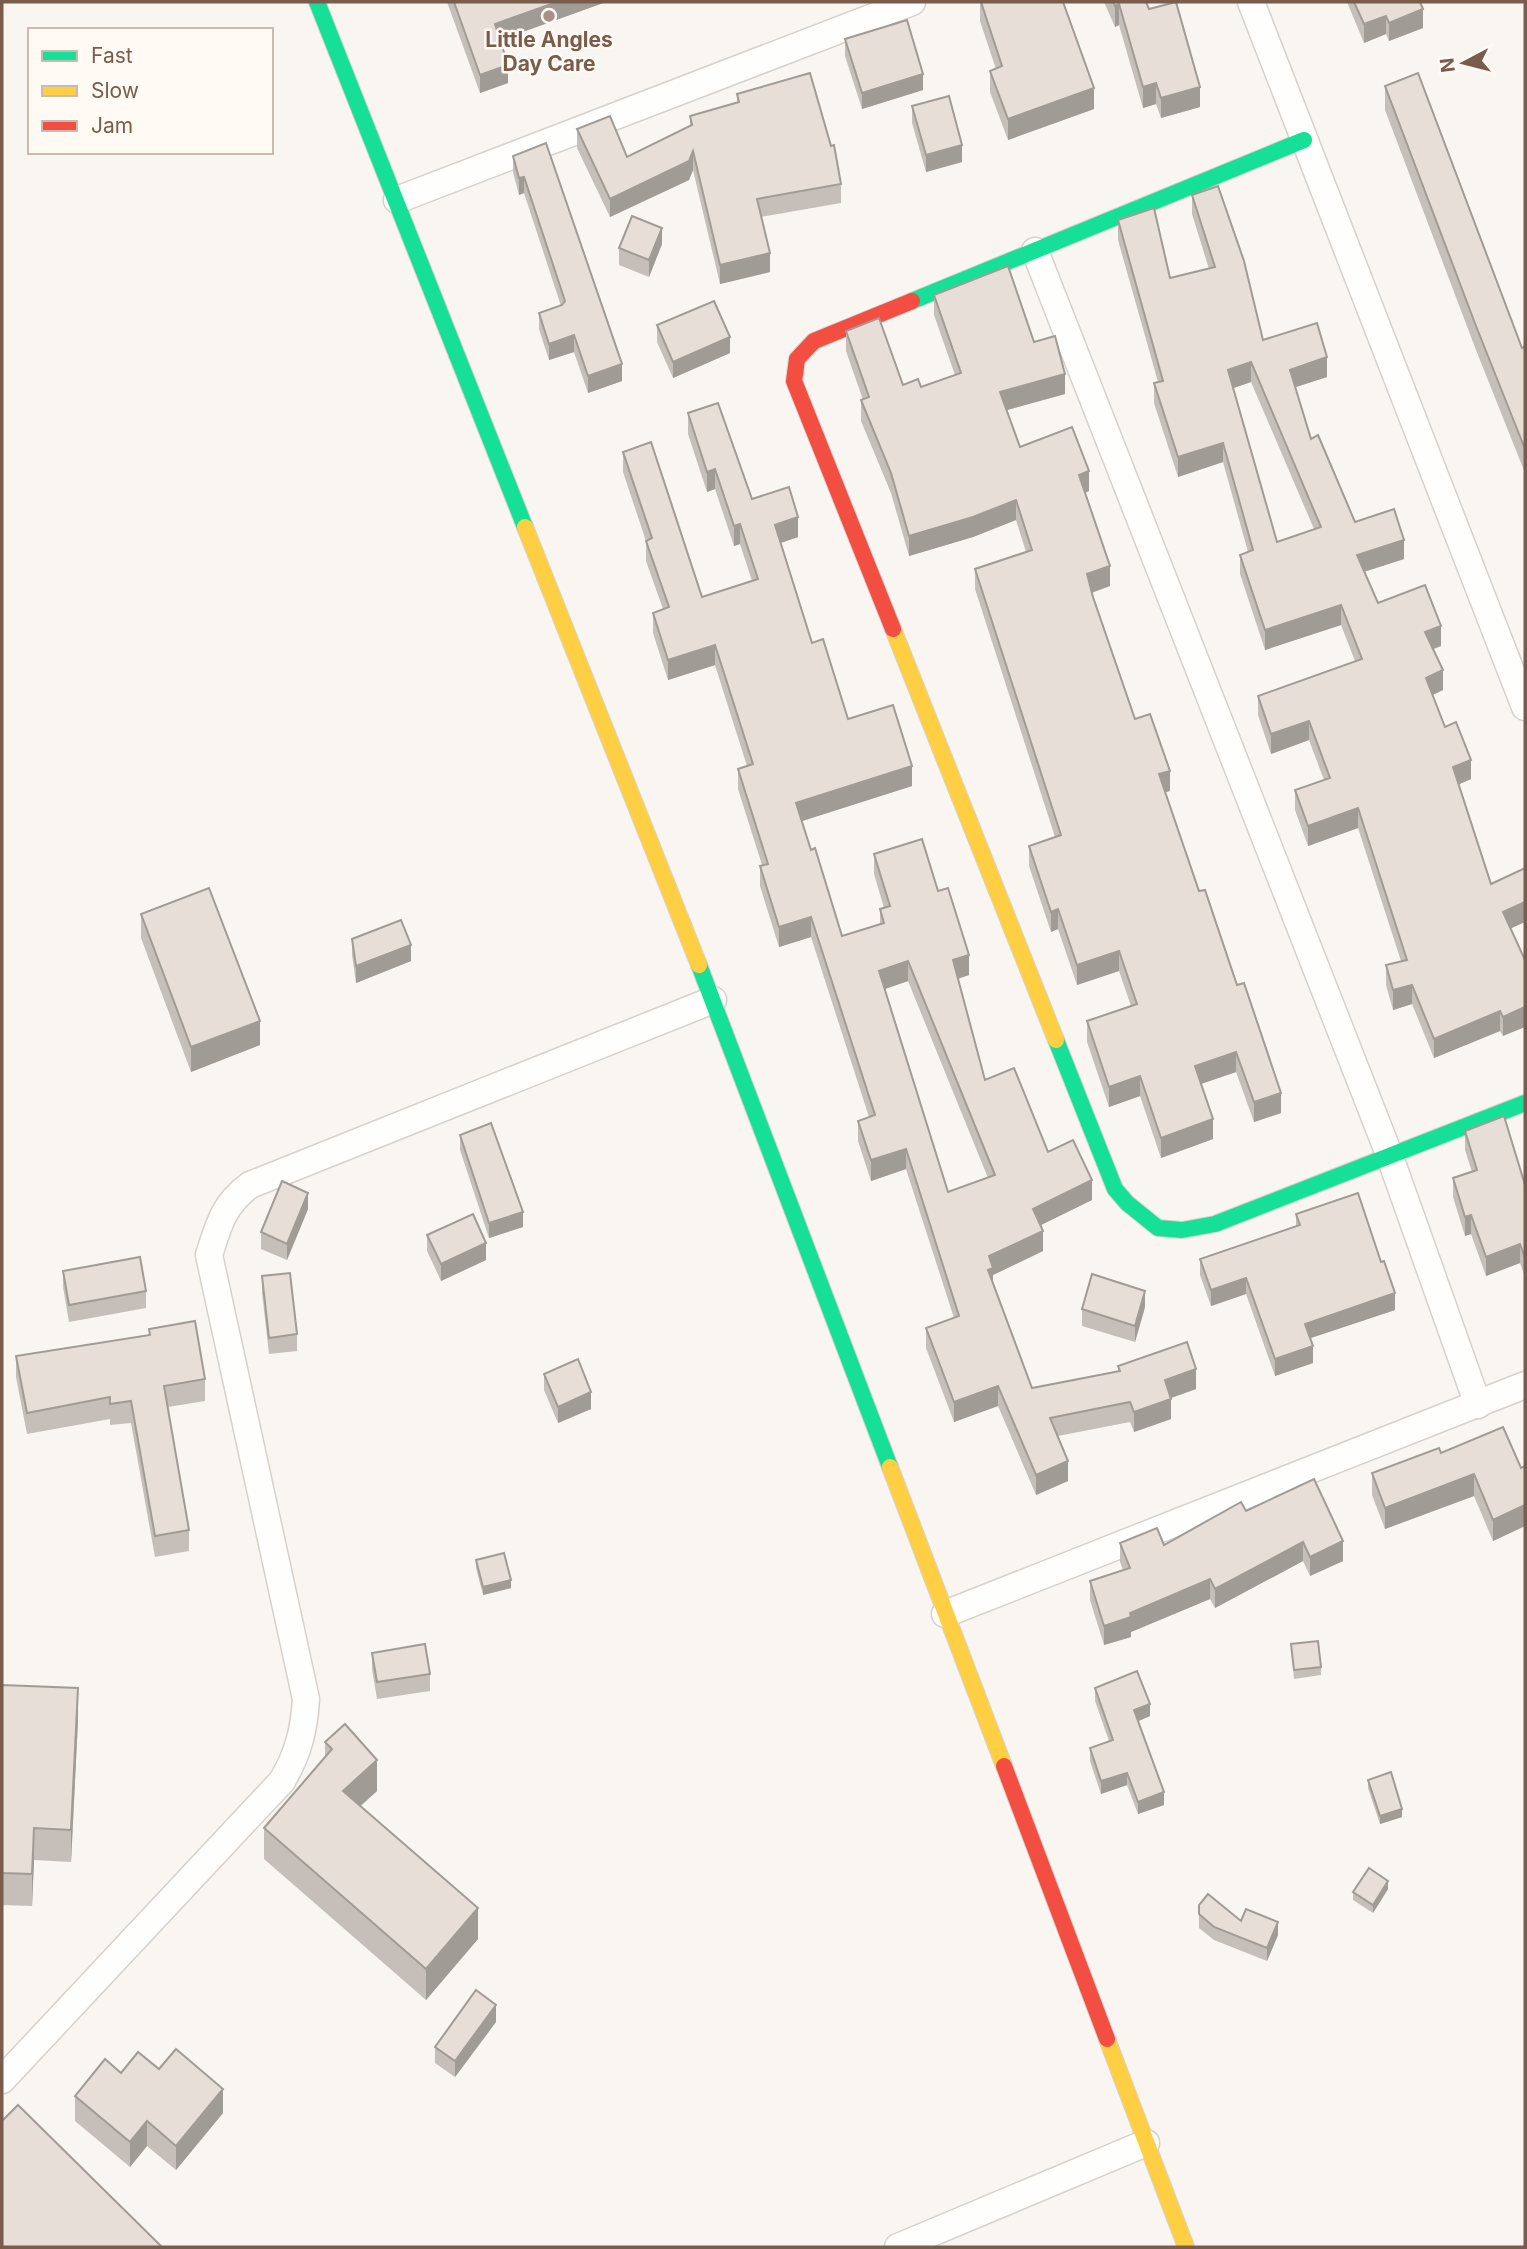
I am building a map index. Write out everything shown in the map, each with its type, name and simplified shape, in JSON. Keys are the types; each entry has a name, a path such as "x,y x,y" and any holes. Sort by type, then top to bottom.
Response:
{"street":[{"path":"317,2 713,1000 1186,2247"},
{"path":"397,200 912,2"},
{"path":"1251,2 1525,707"},
{"path":"1304,140 814,341 797,359 793,368 794,381 1115,1189 1133,1213 1155,1228 1180,1233 1215,1224 1389,1154 1525,1104"},
{"path":"1035,251 1389,1154 1478,1405"},
{"path":"2,2080 282,1781 295,1759 304,1733 306,1699 209,1255 219,1223 232,1199 250,1185 713,1000"},
{"path":"944,1614 1525,1385"},
{"path":"898,2247 1146,2143"}],"building":[{"path":"454,2 557,2 495,24 508,65 480,75"},
{"path":"981,2 1063,2 1094,88 1008,119 990,71 1002,66"},
{"path":"1113,2 1146,2 1149,9 1176,2 1200,87 1161,98 1156,83 1143,87 1119,4 1115,6"},
{"path":"1354,2 1420,2 1423,9 1389,23 1386,16 1364,24"},
{"path":"907,20 923,74 862,93 845,39"},
{"path":"810,73 831,146 834,145 841,184 757,199 770,253 720,265 693,151 689,161 610,199 577,129 610,116 627,157 692,125 690,116 739,102 737,94"},
{"path":"1418,73 1522,348 1525,346 1525,449 1385,86"},
{"path":"949,96 962,145 926,155 912,106"},
{"path":"546,143 622,364 588,376 574,335 549,344 539,313 562,305 565,301 524,177 519,178 513,156"},
{"path":"1218,186 1244,261 1263,340 1317,323 1327,357 1290,370 1311,439 1318,435 1355,522 1394,509 1404,540 1357,555 1378,603 1425,585 1441,626 1425,632 1443,670 1426,678 1445,727 1456,722 1471,760 1453,767 1491,884 1525,868 1525,902 1503,912 1525,960 1525,1007 1503,1017 1500,1011 1434,1039 1412,985 1393,990 1386,965 1407,960 1358,808 1308,826 1295,790 1330,778 1309,721 1271,734 1258,696 1362,659 1341,605 1265,630 1240,555 1253,550 1223,443 1178,457 1154,383 1163,381 1118,220 1154,208 1170,278 1215,267 1192,195","holes":["1251,362 1321,527 1277,542 1228,370"]},
{"path":"632,216 662,228 649,260 619,248"},
{"path":"1008,266 1034,342 1055,336 1065,374 1000,392 1020,447 1072,427 1089,471 1079,475 1110,566 1087,574 1093,597 1135,719 1150,714 1170,771 1159,774 1199,891 1205,890 1237,985 1244,983 1281,1093 1254,1102 1236,1052 1195,1066 1213,1119 1161,1138 1140,1076 1109,1087 1087,1021 1137,1004 1119,951 1077,965 1058,909 1051,912 1029,846 1061,835 975,569 1032,550 1016,500 973,517 909,536 891,473 861,400 869,397 846,331 879,318 903,385 918,379 921,387 961,373 934,295"},
{"path":"714,301 730,337 673,362 657,325"},
{"path":"718,403 752,499 789,487 798,517 775,525 812,643 823,639 848,719 893,705 912,766 796,803 811,850 815,848 842,936 884,923 880,909 890,906 874,854 922,839 938,891 948,888 969,955 953,960 985,1080 1014,1068 1048,1152 1073,1140 1092,1180 1033,1209 1043,1231 989,1256 993,1268 988,1270 1032,1388 1120,1371 1118,1366 1187,1342 1196,1369 1165,1380 1171,1399 1134,1412 1130,1402 1050,1418 1068,1461 1036,1475 998,1386 954,1402 926,1328 959,1316 906,1149 871,1160 858,1121 875,1115 811,917 779,927 760,866 768,864 738,769 753,764 715,645 668,660 653,613 669,607 646,541 652,538 623,452 651,442 702,597 758,579 740,524 734,526 715,469 707,472 688,413","holes":["908,961 995,1175 948,1192 879,971"]},
{"path":"209,888 260,1021 191,1047 141,914"},
{"path":"401,920 411,945 356,966 352,939"},
{"path":"1504,1116 1525,1185 1525,1258 1520,1244 1486,1257 1471,1215 1465,1217 1453,1178 1477,1170 1465,1131"},
{"path":"491,1123 523,1212 489,1223 460,1135"},
{"path":"282,1181 308,1193 287,1244 261,1232"},
{"path":"1358,1193 1381,1262 1384,1261 1395,1293 1305,1324 1313,1346 1275,1359 1246,1278 1211,1290 1200,1259 1300,1225 1296,1214"},
{"path":"473,1214 486,1243 441,1264 427,1235"},
{"path":"140,1257 146,1291 69,1305 63,1271"},
{"path":"290,1273 297,1334 269,1338 262,1276"},
{"path":"1092,1274 1145,1291 1135,1326 1082,1309"},
{"path":"195,1321 205,1379 164,1386 189,1530 155,1536 131,1401 110,1404 110,1397 27,1413 16,1356 150,1335 149,1329"},
{"path":"578,1359 591,1392 558,1407 544,1374"},
{"path":"1503,1427 1521,1468 1525,1466 1525,1505 1493,1520 1474,1474 1385,1508 1372,1473 1439,1448 1441,1453"},
{"path":"1314,1479 1343,1541 1310,1557 1303,1542 1215,1589 1210,1579 1130,1613 1131,1617 1104,1626 1090,1581 1130,1568 1120,1543 1157,1528 1164,1545 1241,1502 1246,1511"},
{"path":"504,1553 511,1580 483,1587 476,1560"},
{"path":"1318,1641 1321,1667 1294,1670 1291,1644"},
{"path":"425,1644 430,1674 377,1682 372,1653"},
{"path":"1137,1671 1150,1704 1134,1710 1164,1792 1138,1802 1127,1773 1101,1781 1090,1748 1113,1740 1095,1688"},
{"path":"2,1685 78,1688 71,1830 34,1828 32,1874 2,1873"},
{"path":"345,1724 377,1760 343,1791 478,1908 426,1969 264,1828 332,1749 325,1742"},
{"path":"1391,1772 1402,1809 1380,1816 1368,1780"},
{"path":"1369,1868 1388,1881 1373,1905 1353,1892"},
{"path":"1208,1894 1241,1921 1246,1909 1278,1922 1267,1948 1214,1927 1199,1914 1199,1905"},
{"path":"476,1990 496,2005 455,2061 435,2047"},
{"path":"176,2049 223,2089 176,2146 147,2121 130,2142 75,2096 105,2059 121,2073 138,2052 159,2069"},
{"path":"18,2105 162,2247 2,2247 2,2121"}],"traffic: fast":[{"path":"317,2 525,527"},
{"path":"912,301 1304,140"},
{"path":"699,965 890,1467"},
{"path":"1056,1040 1115,1189 1127,1203 1158,1228 1182,1230 1215,1224 1525,1103"}],"traffic: slow":[{"path":"525,527 699,965"},
{"path":"893,629 1056,1040"},
{"path":"890,1467 1004,1766"},
{"path":"1107,2039 1186,2247"}],"traffic: jam":[{"path":"893,629 794,381 797,359 814,341 912,301"},
{"path":"1004,1766 1107,2039"}],"place":[{"name":"Little Angles Day Care","path":"549,16"}]}
